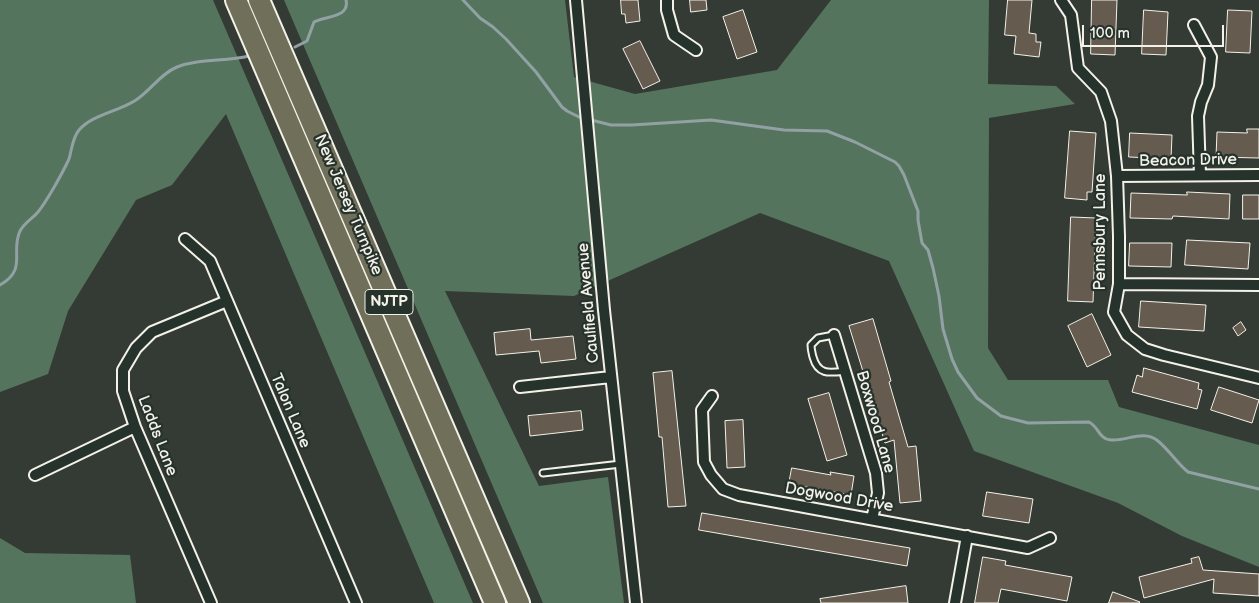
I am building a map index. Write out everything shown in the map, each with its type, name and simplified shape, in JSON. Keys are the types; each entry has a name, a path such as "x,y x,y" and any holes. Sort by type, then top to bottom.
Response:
{"highway":[{"name":"New Jersey Turnpike","path":"236,0 495,603"},
{"name":"New Jersey Turnpike","path":"259,0 519,603"}],"street":[{"name":"Caulfield Avenue","path":"576,0 610,377 636,603"},
{"path":"667,0 667,10 674,36 696,50"},
{"name":"Pennsbury Lane","path":"1061,0 1071,16 1078,68 1101,92 1111,121 1118,176 1119,284 1114,312 1126,335 1145,349 1164,356 1259,378"},
{"path":"1194,25 1210,57 1208,85 1198,116 1200,175"},
{"name":"Beacon Drive","path":"1118,176 1259,175"},
{"name":"Talon Lane","path":"185,239 210,261 356,603"},
{"path":"1119,284 1259,285"},
{"name":"Ladds Lane","path":"211,603 134,427 123,391 123,370 136,348 152,332 228,301"},
{"name":"Boxwood Lane","path":"834,335 876,473 878,493 872,519"},
{"path":"520,387 610,377"},
{"name":"Dogwood Drive","path":"712,396 702,410 704,462 711,475 723,489 739,495 1028,548 1050,538"},
{"path":"35,475 134,427"},
{"path":"955,603 967,536"}],"lane":[{"path":"834,335 818,338 812,345 815,364 826,372 845,372"},
{"path":"543,472 620,464"}],"green space":[{"path":"0,0 213,0 473,603 434,603 226,114 172,185 136,200 68,311 48,374 0,392"},
{"path":"284,0 565,0 574,77 635,94 777,70 831,0 989,0 988,84 1056,86 1075,104 989,118 988,348 1008,380 1108,380 1119,407 1259,445 1259,567 1182,536 1118,503 974,451 889,261 760,213 574,296 445,291 539,486 608,477 624,603 543,603"},
{"path":"0,538 25,553 130,555 136,603 0,603"}],"building":[{"path":"621,0 638,0 640,21 626,23 625,14 622,14"},
{"path":"690,0 706,0 707,10 691,12"},
{"path":"1008,0 1032,0 1029,33 1036,34 1036,42 1041,42 1039,57 1014,54 1016,36 1005,35"},
{"path":"1092,0 1117,0 1115,55 1091,54"},
{"path":"743,10 757,52 737,59 723,17"},
{"path":"1144,10 1168,12 1166,55 1142,54"},
{"path":"1228,10 1252,11 1250,53 1226,52"},
{"path":"640,41 660,81 643,89 623,49"},
{"path":"1247,129 1259,129 1259,158 1216,157 1217,132 1247,133"},
{"path":"1070,131 1096,133 1092,192 1087,192 1087,200 1065,198"},
{"path":"1130,133 1172,135 1171,159 1129,157"},
{"path":"1187,192 1230,194 1229,219 1173,216 1172,219 1130,218 1131,193 1187,195"},
{"path":"1243,195 1259,195 1259,219 1243,219"},
{"path":"1071,217 1096,218 1093,302 1068,301"},
{"path":"1187,240 1250,243 1248,269 1185,265"},
{"path":"1130,243 1172,243 1171,267 1129,266"},
{"path":"1141,301 1206,305 1204,331 1139,327"},
{"path":"1092,314 1111,355 1087,367 1068,326"},
{"path":"873,319 908,447 916,446 921,501 900,503 894,440 885,443 849,326"},
{"path":"1241,322 1246,330 1238,336 1233,328"},
{"path":"530,329 531,340 573,336 576,359 541,363 539,351 496,355 494,333"},
{"path":"1144,368 1199,383 1198,389 1202,390 1197,409 1132,392 1137,375 1142,377"},
{"path":"672,371 686,506 668,507 662,437 659,437 653,373"},
{"path":"1219,387 1259,400 1252,423 1211,410"},
{"path":"829,393 847,455 827,461 808,399"},
{"path":"581,411 583,430 530,436 528,416"},
{"path":"743,420 745,467 727,468 725,421"},
{"path":"792,468 831,475 830,472 854,476 851,495 789,484"},
{"path":"987,492 1033,499 1029,523 983,516"},
{"path":"702,513 910,548 907,566 699,530"},
{"path":"983,557 1006,561 1005,565 1072,577 1067,601 1001,589 998,603 975,603"},
{"path":"1199,557 1203,570 1259,574 1259,596 1213,593 1214,579 1144,598 1139,577 1192,563 1191,559"},
{"path":"906,586 908,603 821,603 820,599"},
{"path":"1113,592 1140,602 1109,603"}],"waterway":[{"path":"295,47 307,41 314,22 341,13 346,6 346,0"},
{"path":"463,0 480,18 506,39 536,72 562,107 579,117 611,125 711,120 784,130 827,131 855,142 895,162 904,175 918,211 922,243 928,250 933,268 943,329 952,359 958,372 977,398 1001,416 1028,423 1089,422 1104,438 1112,440 1147,436 1158,441 1188,472 1259,489"},
{"path":"0,285 14,273 17,260 17,239 20,231 38,212 59,179 69,159 72,144 79,130 91,120 136,100 177,67 195,62 249,56"}]}
